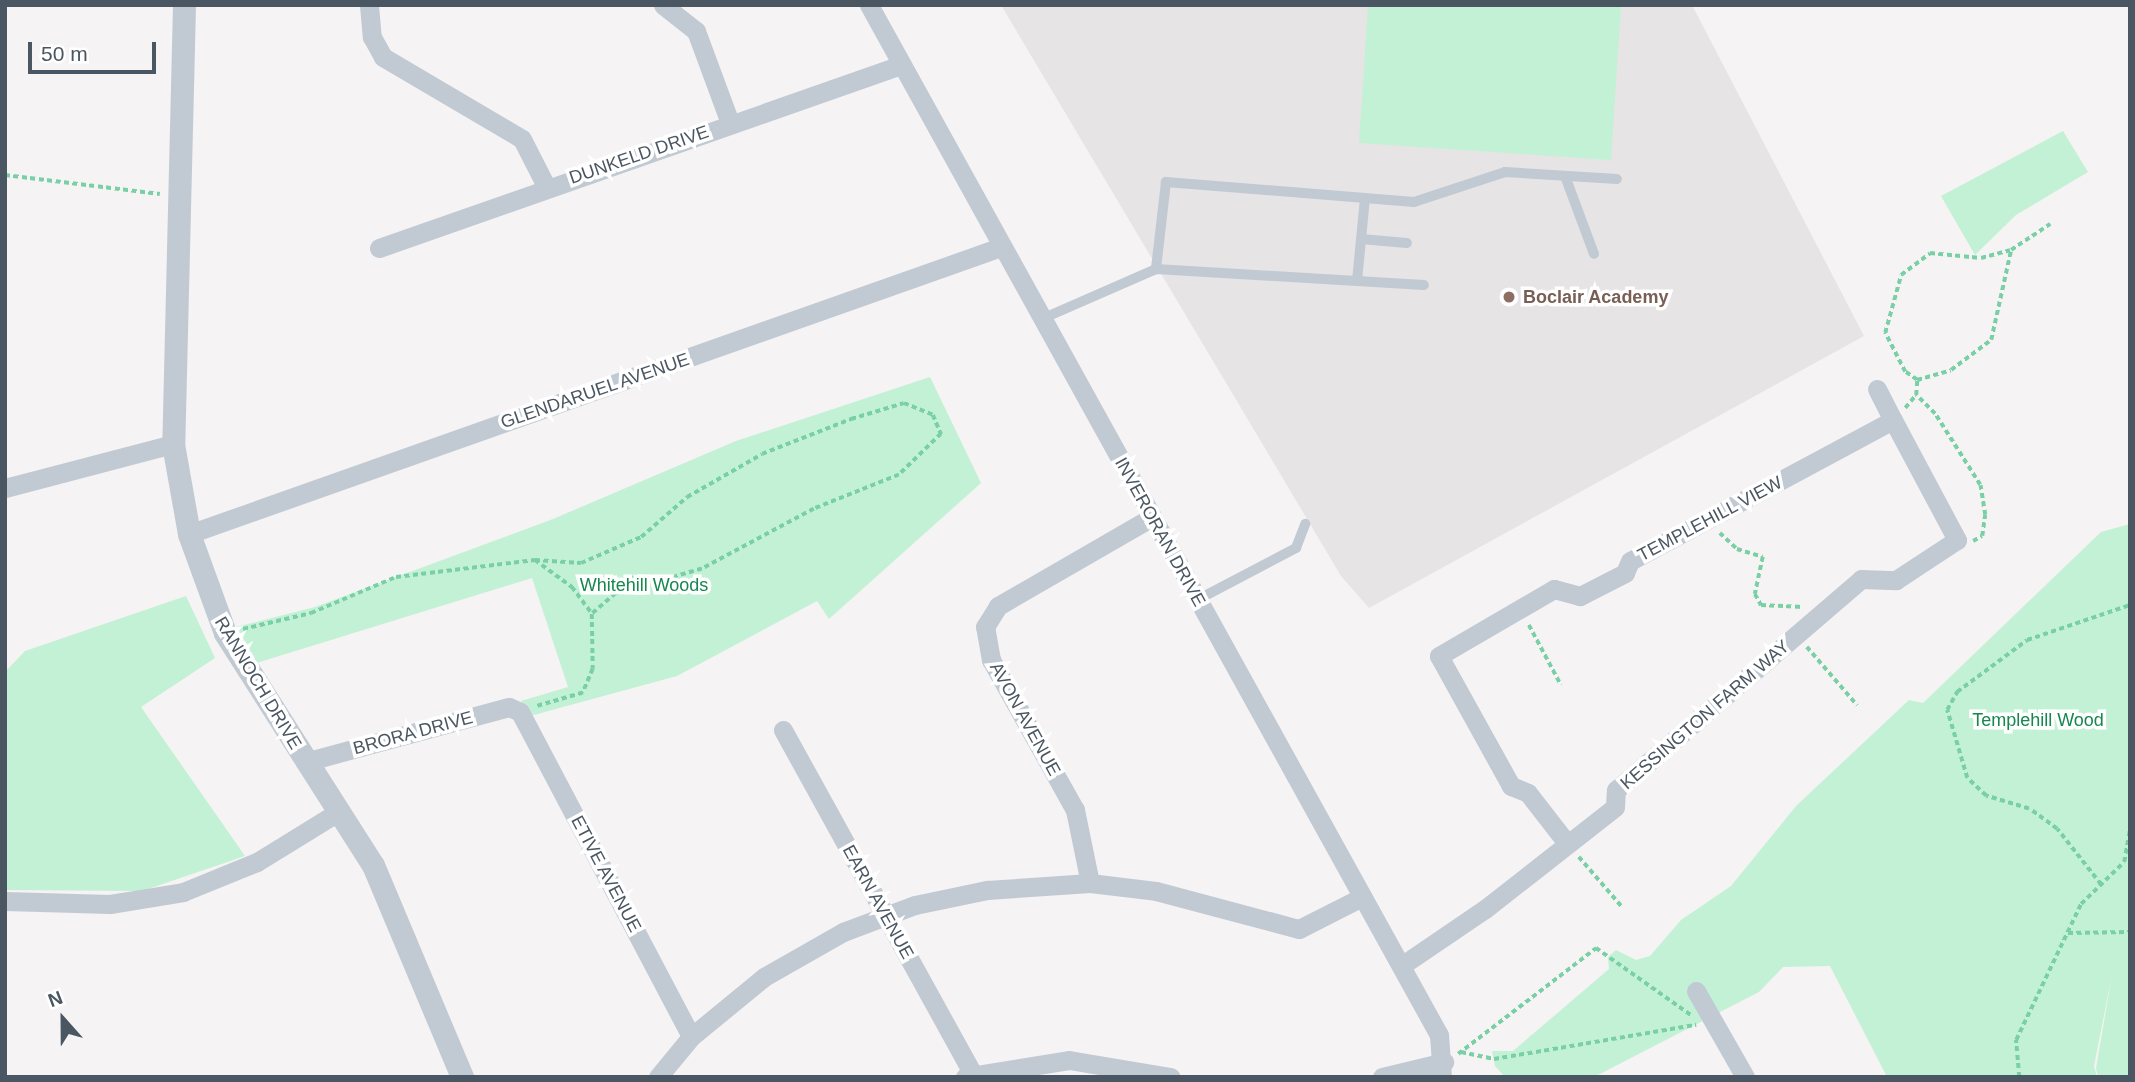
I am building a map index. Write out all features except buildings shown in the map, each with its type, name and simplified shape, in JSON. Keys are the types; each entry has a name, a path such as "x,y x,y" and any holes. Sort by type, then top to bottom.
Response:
{"street":[{"name":"RANNOCH DRIVE","path":"184,5 183,195 173,444 189,534 225,634 338,811 390,900 462,1077"},
{"path":"369,5 372,37 383,57 522,139 547,188"},
{"path":"663,5 696,31 730,123"},
{"name":"INVERORAN DRIVE","path":"869,5 1439,1035 1443,1069"},
{"name":"DUNKELD DRIVE","path":"379,248 901,65"},
{"name":"GLENDARUEL AVENUE","path":"189,534 1001,247"},
{"path":"1877,389 1957,540"},
{"name":"TEMPLEHILL VIEW","path":"1566,842 1528,793 1511,786 1439,656 1555,589 1580,597 1625,573 1630,561 1892,420"},
{"path":"5,488 173,444"},
{"name":"AVON AVENUE","path":"1090,883 1075,810 991,660 985,627 998,606 1152,517"},
{"name":"KESSINGTON FARM WAY","path":"1401,966 1485,909 1566,842 1615,807 1616,790 1861,579 1896,580 1957,540"},
{"name":"BRORA DRIVE","path":"305,762 509,708 520,712"},
{"name":"ETIVE AVENUE","path":"520,712 691,1037"},
{"name":"EARN AVENUE","path":"783,730 969,1075"},
{"path":"5,901 110,904 183,892 257,862 338,811"},
{"path":"658,1077 691,1037 773,971 884,915 986,890 1090,883 1156,891 1299,929 1362,897"},
{"path":"1703,1006 1745,1077"},
{"path":"969,1075 1069,1060 1171,1077"},
{"path":"1382,1077 1443,1069"}],"lane":[{"path":"1156,269 1166,182 1414,202 1505,172 1616,179"},
{"path":"1565,176 1594,254"},
{"path":"1357,281 1365,198"},
{"path":"1361,239 1407,243"},
{"path":"1044,318 1156,269 1424,285"},
{"path":"1197,600 1296,548 1305,524"}],"path":[{"path":"5,175 98,191 183,195"},
{"path":"1957,540 1982,536 1984,498 1940,419 1916,395 1917,380 1888,346 1893,291 1917,258 1942,251 1975,256 2011,250 2050,224"},
{"path":"1917,380 1951,370 1991,340 2004,298 2011,250"},
{"path":"225,634 311,613 396,577 535,560 581,563 641,537 687,497 762,454 851,419 904,403 933,415 941,435 899,475 803,514 702,569 671,578 635,577 592,614"},
{"path":"1711,519 1737,549 1762,557 1755,594 1761,605 1795,603 1816,617"},
{"path":"520,712 583,692 593,669 592,614 572,587 535,560"},
{"path":"2101,885 2057,829 2029,810 1986,796 1967,778 1947,710 1957,692 2026,640 2130,605"},
{"path":"1520,608 1561,685"},
{"path":"1796,635 1857,705"},
{"path":"2019,1077 2016,1040 2081,904 2124,862 2130,829"},
{"path":"1566,842 1623,908"},
{"path":"2068,933 2130,932"},
{"path":"1443,1069 1461,1052 1596,948 1686,1017 1703,1006"},
{"path":"1461,1052 1494,1059 1685,1031 1703,1006"}],"shaded area":[{"name":"Boclair Academy","path":"1001,5 1692,5 1864,336 1369,608 1341,576"}],"green space":[{"path":"1368,5 1621,5 1611,160 1359,143"},
{"path":"2063,131 2088,172 2016,215 1975,255 1941,196"},
{"name":"Whitehill Woods","path":"930,377 981,483 829,619 817,601 677,676 530,716 521,701 568,687 532,578 250,665 232,628 315,607 553,519 736,441"},
{"name":"Templehill Wood","path":"2130,524 2130,1077 2098,1077 2096,1068 2112,975 2094,1066 2097,1077 1887,1077 1830,966 1783,967 1759,992 1594,1077 1505,1077 1495,1066 1492,1051 1513,1051 1609,969 1608,957 1616,950 1636,960 1650,956 1681,920 1731,886 1796,806 1909,700 1923,703 2101,532"},
{"path":"186,596 215,658 141,707 245,856 142,891 5,890 5,672 25,651"}],"place":[{"name":"Boclair Academy","path":"1509,297"}]}
